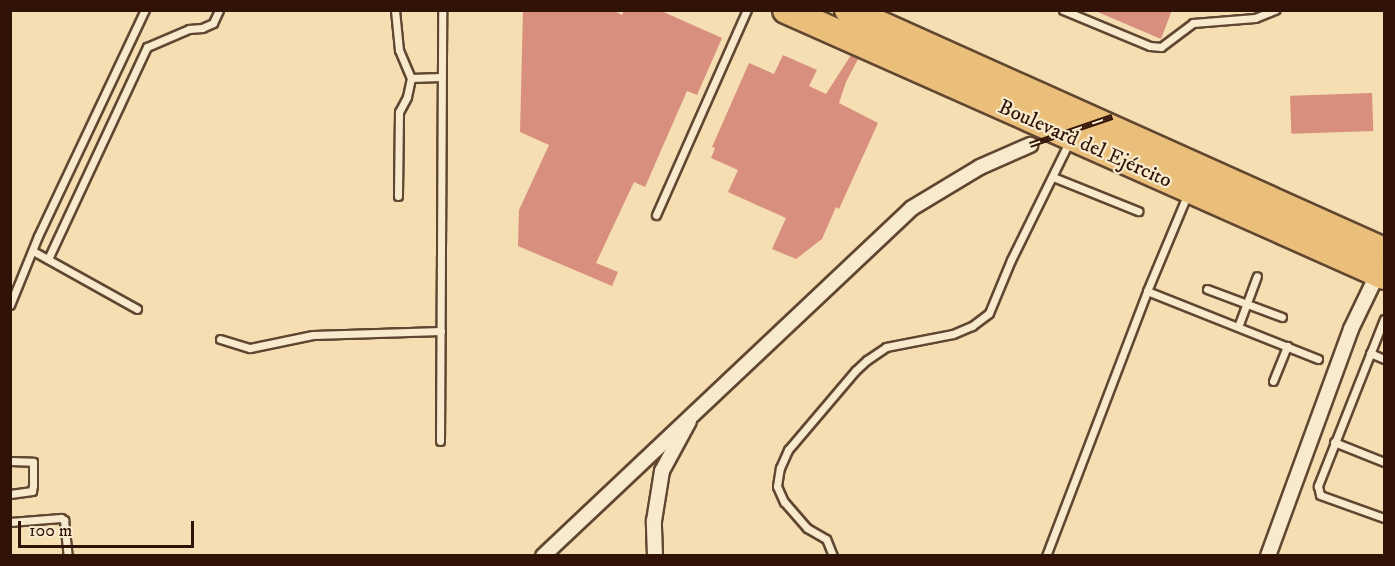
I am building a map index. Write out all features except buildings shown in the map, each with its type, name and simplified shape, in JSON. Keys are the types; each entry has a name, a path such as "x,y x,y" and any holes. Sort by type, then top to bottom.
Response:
{"highway":[{"name":"Boulevard del Ejército","path":"786,10 1189,191 1294,224"},
{"name":"Boulevard del Ejército","path":"848,10 1294,224 1346,246 1382,266"}],"street":[{"path":"543,555 912,208 980,167 1030,145"},
{"path":"1268,555 1351,329 1382,266"},
{"path":"655,555 654,521 662,471 696,409"}],"lane":[{"path":"10,305 145,10"},
{"path":"48,260 147,47 189,28 202,28 213,23 219,10"},
{"path":"395,10 399,50 411,78 407,97 399,112 398,196"},
{"path":"440,441 442,10"},
{"path":"656,215 747,10"},
{"path":"1063,10 1150,46 1161,47 1193,23 1255,18 1275,10"},
{"path":"411,78 441,77"},
{"path":"833,555 826,539 807,528 784,502 777,486 780,468 788,450 855,371 877,354 886,348 953,334 972,326 989,313 1071,138"},
{"path":"1053,177 1138,211"},
{"path":"1046,555 1147,291 1189,191"},
{"path":"33,251 137,309"},
{"path":"1238,327 1257,276"},
{"path":"1207,289 1282,317"},
{"path":"1147,291 1318,359"},
{"path":"1384,319 1334,442 1318,491 1320,495 1384,518"},
{"path":"220,339 250,348 313,335 441,331"},
{"path":"1273,381 1287,346"},
{"path":"1370,353 1384,359"},
{"path":"1334,442 1384,462"},
{"path":"10,461 33,462 32,490 10,494"},
{"path":"10,522 61,518 64,520 68,555"}],"railway":[{"path":"1030,145 1112,117"}]}
